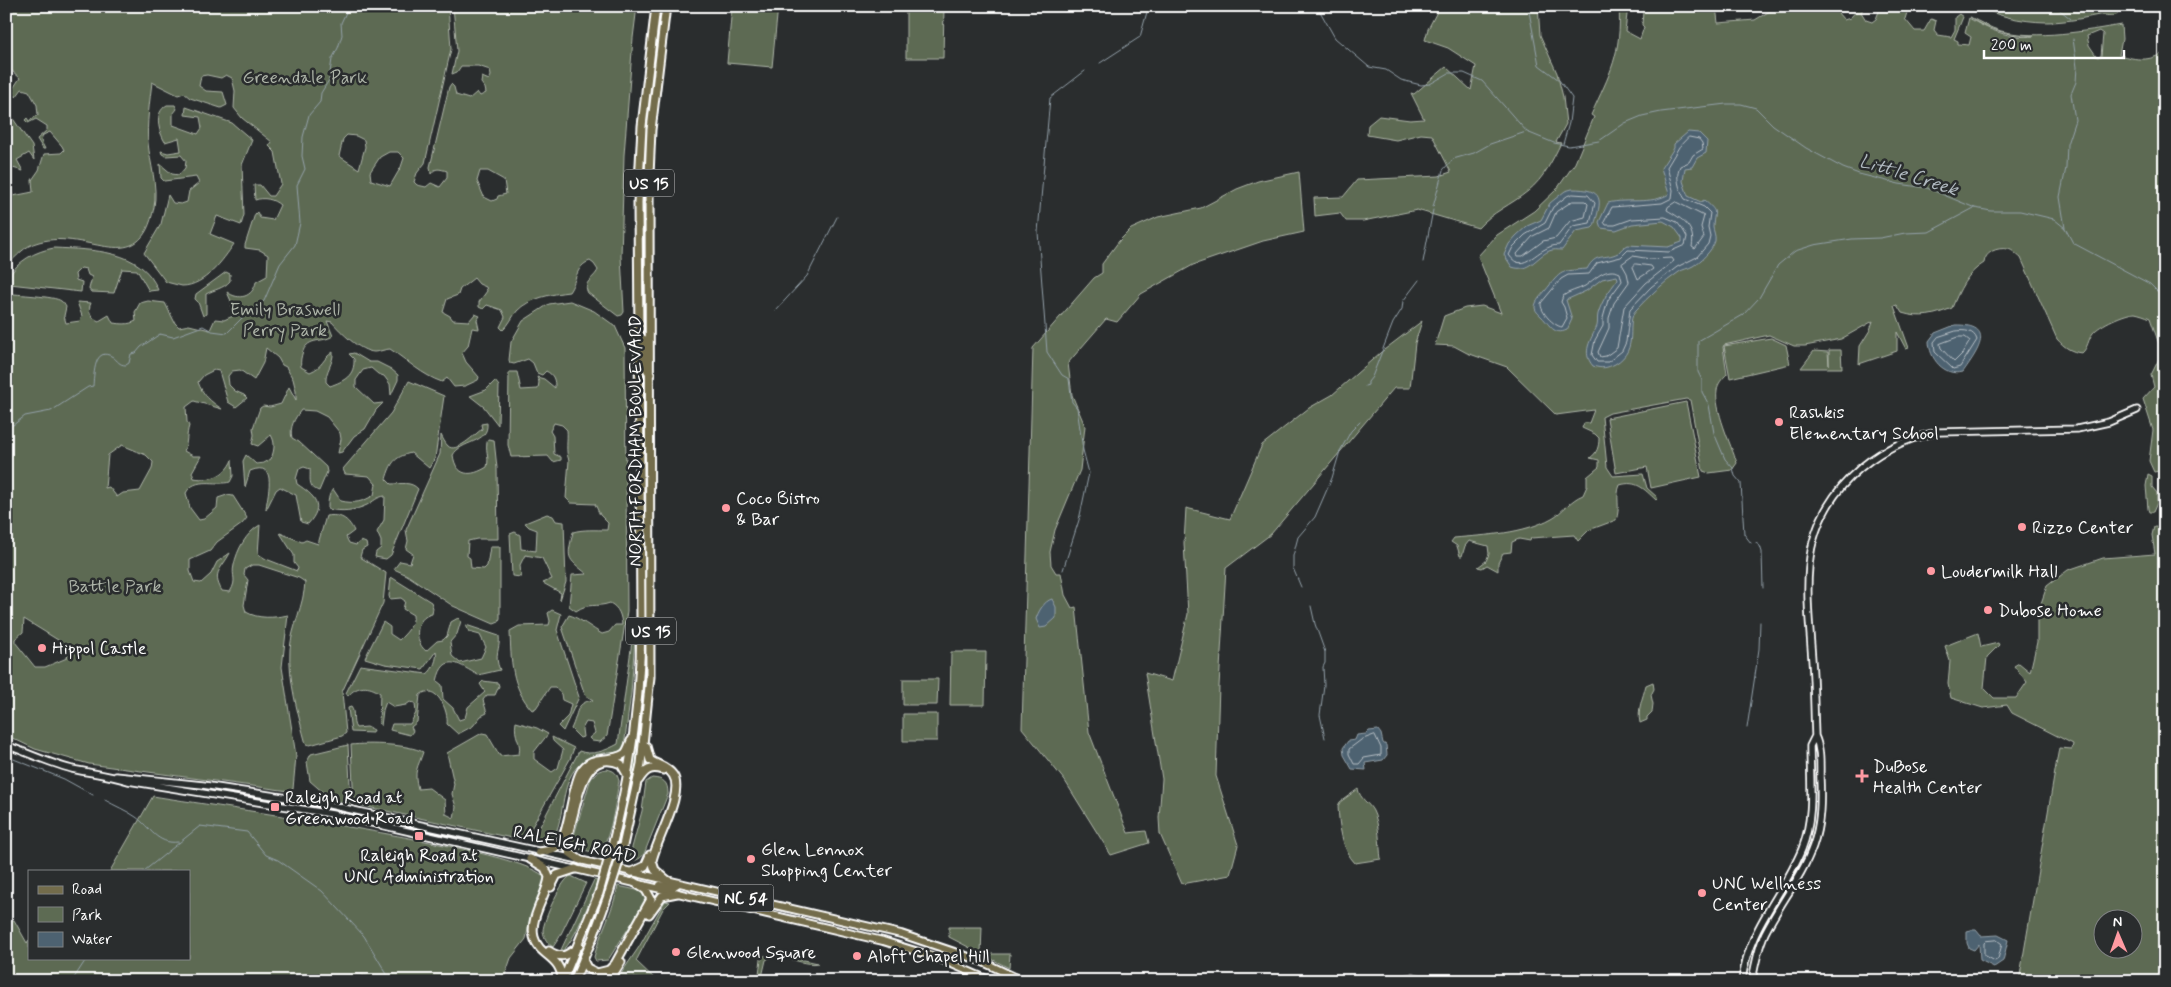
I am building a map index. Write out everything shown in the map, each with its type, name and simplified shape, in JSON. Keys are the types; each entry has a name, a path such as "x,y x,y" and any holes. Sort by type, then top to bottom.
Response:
{"highway":[{"name":"NORTH FORDHAM BOULEVARD","path":"579,946 599,893 611,850 635,737 641,654 638,199 642,126 656,6"},
{"name":"NORTH FORDHAM BOULEVARD","path":"583,960 622,855 638,782 645,731 651,662 649,222 651,130 666,6"},
{"path":"638,199 644,203 649,222"},
{"path":"639,329 643,333 645,366 650,374"},
{"path":"640,477 644,483 645,526 651,531"},
{"path":"645,731 648,758 668,770 676,782 676,795 652,861 655,870 667,880"},
{"path":"539,852 552,849 562,841 575,786 585,766 599,758 624,753 635,737"},
{"path":"580,860 568,851 566,843 583,778 596,765 609,762 620,764 628,776"},
{"path":"632,872 644,866 648,860 673,786 668,774 657,768 645,771 638,782"},
{"path":"530,859 545,868 549,876 534,925 534,938 541,950 559,965 562,981"},
{"path":"574,869 561,872 554,879 539,922 538,932 542,946 558,956 566,956 579,946"},
{"path":"583,960 587,968 597,973 609,970 615,964 651,899 646,890 634,882"},
{"path":"610,981 658,900 666,895 677,893"},
{"name":"US 15","path":"562,981 579,946"},
{"name":"US 15","path":"574,981 583,960"}],"main road":[{"name":"RALEIGH ROAD","path":"580,860 910,937 981,961 1023,981"},
{"name":"RALEIGH ROAD","path":"574,869 883,941 938,958 991,981"},
{"path":"634,882 671,887 679,883"}],"street":[{"path":"1752,981 1764,934 1797,881 1813,846 1819,823 1819,744 1815,736 1809,608 1809,565 1815,536 1826,509 1852,474 1886,449 1906,440 1930,434 2077,429 2104,423 2137,410"},
{"path":"1742,981 1752,938 1802,849 1810,822 1810,746 1815,736"},
{"name":"RALEIGH ROAD","path":"6,745 63,766 128,781 332,814 574,869"},
{"name":"RALEIGH ROAD","path":"112,776 128,776 203,785 321,802 580,860"},
{"path":"1788,876 1797,881"},
{"path":"1392,981 1413,977 1431,981"}],"green space":[{"path":"6,6 448,6 451,49 425,163 417,173 414,182 417,185 426,187 431,183 440,187 447,178 447,171 436,169 431,174 430,167 449,87 451,84 456,95 469,99 477,92 480,96 486,93 481,83 482,77 489,80 491,76 490,70 478,66 461,66 457,72 452,74 457,51 453,6 637,6 624,155 621,256 624,312 622,315 618,316 588,293 587,283 598,270 590,261 585,263 579,270 569,292 548,295 528,303 517,311 503,330 500,327 505,317 502,310 487,305 483,309 479,307 479,302 487,291 486,287 479,284 474,278 460,289 458,295 447,299 443,312 453,320 469,321 475,314 480,316 477,320 479,329 472,328 468,346 462,353 466,362 479,377 478,380 465,386 454,387 447,378 442,382 435,379 390,349 374,352 362,348 340,331 332,322 327,321 333,336 309,344 303,351 301,367 310,372 318,368 333,352 326,378 326,382 330,386 344,380 351,374 354,359 349,354 354,353 369,362 377,362 391,369 398,375 398,380 391,395 390,384 384,376 371,368 363,370 356,380 356,387 374,404 383,403 376,410 365,429 354,436 342,452 338,453 341,439 340,433 327,417 315,411 301,410 297,416 292,426 292,438 326,467 327,472 319,491 311,485 310,469 304,467 299,469 296,479 297,484 313,497 317,506 308,524 301,522 296,495 280,487 276,490 266,510 269,482 265,470 250,471 245,487 243,461 246,455 256,464 264,463 271,459 274,450 274,441 271,435 258,446 252,444 253,428 260,408 281,404 289,387 296,400 293,379 278,358 266,348 263,363 254,380 240,370 232,371 228,376 229,385 247,398 236,407 228,402 219,371 214,370 204,375 198,382 207,397 222,409 194,401 186,407 189,426 184,451 193,456 201,456 192,472 194,478 206,479 217,476 225,470 232,460 233,476 230,482 200,483 190,488 186,493 190,508 199,520 204,519 217,508 218,498 227,495 233,496 247,518 242,524 217,542 210,551 190,560 190,571 194,582 201,583 211,574 217,562 230,553 219,571 217,579 222,591 230,592 234,584 233,569 237,554 246,537 260,525 258,554 297,571 298,568 294,563 294,555 280,533 302,542 306,540 318,544 326,516 339,516 346,520 354,531 346,537 349,543 356,545 361,541 366,543 367,547 362,550 360,557 386,573 383,603 342,692 346,733 342,736 310,745 306,744 297,709 290,661 291,640 303,599 305,582 299,578 259,565 252,565 245,569 244,575 248,580 244,605 246,612 266,617 288,615 282,667 296,756 293,789 289,791 89,764 35,749 6,735 6,293 44,297 61,301 66,307 64,316 66,323 80,321 82,316 77,302 91,303 90,314 99,321 109,315 113,323 125,324 136,321 135,312 140,303 148,301 165,303 179,327 189,325 210,330 215,319 224,320 233,316 231,301 227,292 236,296 245,296 252,291 256,282 267,276 268,255 260,250 245,248 245,245 255,214 257,212 260,218 273,220 280,205 268,199 255,200 254,185 260,185 269,196 273,196 281,184 275,152 269,146 272,142 242,118 234,108 235,91 232,78 226,75 221,78 207,75 201,76 199,86 206,91 223,92 227,105 221,108 190,98 184,93 178,95 152,82 148,112 148,136 155,199 147,229 137,242 124,247 110,247 76,241 57,240 39,242 25,249 6,266 6,190 11,191 13,196 33,192 32,180 39,170 44,154 61,153 64,150 50,132 43,135 41,141 45,149 43,149 37,139 47,130 47,126 36,119 28,123 25,120 27,118 29,121 38,115 37,105 29,91 22,89 16,97 12,90 20,78 12,71 6,76","holes":["347,135 356,136 364,140 365,147 359,169 339,156 343,139","389,152 398,152 404,158 390,186 371,180 370,172 380,157","480,171 488,171 504,180 506,194 498,196 497,199 492,201 484,197 477,181","122,445 146,455 153,462 152,469 140,491 123,493 117,497 109,487 105,488 108,455","24,619 66,645 69,650 67,658 45,667 35,667 15,642 15,639 23,632"]},
{"path":"658,6 662,6 662,17 646,197 641,192 644,126"},
{"path":"732,6 778,6 772,67 727,63"},
{"path":"906,6 944,6 943,58 906,58"},
{"path":"1440,6 1538,6 1540,35 1557,73 1563,97 1566,124 1556,142 1561,143 1551,163 1534,186 1489,217 1478,228 1417,210 1363,221 1346,221 1340,213 1315,216 1314,198 1343,197 1357,180 1439,176 1451,172 1432,135 1421,134 1396,140 1367,135 1368,125 1379,116 1410,120 1424,119 1411,93 1414,94 1446,67 1471,90 1476,66 1448,48 1425,40 1428,29"},
{"path":"1619,6 1628,6 1625,31 1640,39 1644,27 1642,25 1643,11 1633,6 1716,6 1718,23 1755,20 1778,6 1839,6 1837,12 1844,20 1850,18 1861,6 1865,6 1861,12 1866,20 1872,22 1876,19 1881,6 1909,6 1905,19 1915,31 1924,31 1931,19 1936,21 1934,30 1938,35 1951,37 1955,30 1955,17 1959,14 1963,17 1954,39 1958,41 1958,44 1969,45 1971,37 1965,33 1969,18 1979,23 1970,17 2001,31 2030,35 2061,34 2121,25 2122,39 2119,55 2148,59 2165,52 2165,461 2159,471 2154,472 2149,461 2153,430 2143,399 2154,387 2151,375 2159,359 2159,344 2150,318 2135,313 2119,317 2096,330 2091,335 2086,349 2082,353 2071,350 2057,339 2021,258 2013,251 2000,249 1989,253 1984,263 1968,277 1952,308 1934,314 1915,316 1902,313 1897,305 1894,306 1909,348 1906,349 1897,332 1897,351 1859,364 1860,346 1873,321 1841,339 1805,346 1794,346 1769,335 1724,345 1727,374 1718,385 1717,398 1720,417 1737,463 1732,470 1709,473 1703,471 1690,400 1686,399 1610,413 1602,417 1607,467 1613,476 1643,474 1647,488 1658,498 1656,500 1640,486 1631,484 1620,485 1616,520 1589,530 1578,541 1574,535 1531,538 1530,541 1519,539 1512,542 1511,552 1503,553 1498,563 1498,571 1487,565 1482,568 1478,567 1486,561 1489,554 1488,546 1469,541 1465,546 1462,556 1460,556 1457,546 1451,542 1454,538 1517,531 1552,518 1583,495 1587,486 1587,477 1599,467 1599,460 1590,458 1597,450 1599,438 1582,428 1584,423 1589,423 1594,410 1556,415 1507,367 1467,353 1454,346 1435,345 1444,316 1465,308 1482,306 1501,313 1478,256 1497,235 1534,211 1557,189 1575,163 1594,117 1591,115 1609,75 1619,37","holes":["1987,27 2018,35 2034,36 2008,35","2099,31 2103,34 2101,56 2097,57 2089,45 2087,36"]},
{"path":"1994,6 2114,6 2118,14 2055,22 2037,22 1991,12 1990,8"},
{"path":"167,105 175,105 177,109 173,114 173,125 198,134 202,128 200,117 185,115 186,107 232,123 252,140 242,165 244,215 241,225 217,216 210,234 234,244 219,264 206,277 190,285 182,286 166,282 144,253 161,224 168,195 173,203 181,204 187,202 189,191 199,183 196,177 164,181 161,178 160,164 172,174 179,175 185,168 186,161 181,155 166,156 162,154 161,151 168,153 181,151 179,138 165,142 161,133 158,123 160,113"},
{"path":"9,113 32,146 34,160 29,153 17,160 23,171 6,166 6,115"},
{"path":"1299,172 1304,232 1263,241 1193,265 1141,294 1117,322 1106,319 1068,363 1072,395 1085,426 1080,470 1055,530 1050,552 1051,565 1056,573 1061,573 1065,595 1072,608 1076,607 1089,732 1128,833 1146,831 1149,843 1111,855 1065,781 1022,728 1033,348 1094,278 1102,273 1102,264 1119,241 1131,229 1158,217 1201,208 1237,189 1258,181"},
{"path":"641,209 646,266 647,348 641,294"},
{"path":"54,248 99,251 128,259 140,266 158,290 149,291 137,270 122,269 114,293 91,292 89,289 92,277 88,275 86,269 81,268 75,274 76,280 82,282 81,292 10,284 8,279 21,262 34,254"},
{"path":"226,272 230,274 230,281 206,294 206,314 203,316 195,299 196,294"},
{"path":"570,301 594,311 615,326 625,348 627,611 607,736 600,742 592,741 589,738 595,733 592,723 586,722 582,729 583,737 580,738 571,729 580,706 587,701 593,700 585,695 562,627 569,615 602,634 609,632 615,625 622,625 619,612 610,603 589,606 576,611 569,606 572,575 587,574 570,557 573,532 607,530 608,523 600,515 595,504 571,503 566,498 569,460 567,430 562,425 554,423 550,431 553,436 554,454 561,457 561,460 553,462 548,456 511,457 508,445 509,372 517,372 521,390 538,389 539,382 537,377 544,379 555,388 551,374 546,371 542,375 537,373 533,363 528,359 514,364 510,363 511,342 523,321 549,304"},
{"path":"1422,321 1415,343 1410,388 1394,388 1271,534 1226,568 1216,776 1238,845 1230,875 1182,884 1160,834 1159,818 1162,779 1145,673 1172,681 1188,614 1184,543 1186,508 1230,519 1262,445 1309,408 1332,395 1380,353"},
{"path":"1771,338 1786,345 1790,364 1730,378 1724,346"},
{"path":"1829,350 1841,350 1842,368 1801,368 1814,351 1828,352 1829,365"},
{"path":"642,370 647,378 647,523"},
{"path":"409,381 444,396 435,458 429,468 411,453 397,459 388,473 386,479 391,484 409,484 418,489 391,555 386,559 375,557 376,552 381,548 381,541 377,532 384,520 385,496 357,509 348,510 328,509 328,501 333,489 341,501 346,502 358,502 374,495 376,484 369,476 345,474 343,469 391,413"},
{"path":"495,381 499,386 498,425 484,407 470,396 486,390"},
{"path":"1686,402 1701,477 1651,488 1647,467 1616,473 1607,418"},
{"path":"487,423 484,435 457,450 453,455 457,468 461,471 470,473 481,470 487,467 488,439 494,440 497,468 498,539 468,541 467,556 470,558 471,568 484,569 487,566 490,547 500,547 500,618 499,622 494,624 453,606 407,575 394,569 400,561 410,563 413,554 406,549 408,541 406,530 440,454 441,435 448,446 451,448 456,447 482,429 481,424"},
{"path":"2148,474 2152,476 2152,487 2157,493 2157,503 2153,512 2149,512 2148,509 2146,486"},
{"path":"547,514 553,516 556,521 564,522 566,582 560,600 561,593 543,583 552,579 542,558 525,555 520,565 521,577 512,576 510,534 515,532 520,535 521,549 536,551 537,530 525,523"},
{"path":"2154,527 2165,528 2165,981 2019,981 2059,748 2072,749 2073,744 2012,713 2007,705 1983,708 1951,698 1948,684 1950,661 1945,646 1978,633 1981,647 1998,643 1999,645 1987,657 1984,688 1994,698 2016,698 2027,682 2014,666 2019,663 2030,672 2037,642 2037,615 2047,586 2068,570 2103,558 2155,554 2152,535"},
{"path":"643,528 648,536 648,671 639,756 617,856 614,854 634,761 640,708"},
{"path":"391,577 431,602 432,614 422,620 418,630 419,641 426,651 437,641 443,640 447,636 451,622 458,618 461,621 457,634 450,642 452,656 460,663 481,658 486,647 480,635 469,632 466,625 499,636 497,660 500,670 478,675 459,665 449,663 440,671 437,681 442,685 443,699 453,708 459,720 465,718 468,707 485,692 480,684 483,681 498,683 499,686 495,695 487,695 483,700 487,713 481,716 473,726 458,734 447,724 444,706 436,695 431,692 420,695 417,722 411,727 413,731 410,735 390,730 392,724 410,724 416,713 415,703 410,702 406,705 394,707 386,702 381,726 379,723 380,693 363,687 355,690 348,696 346,693 360,665 427,674 434,664 436,651 423,669 385,664 365,658 383,622 390,627 390,634 399,640 409,629 413,619 413,615 403,609 405,601 401,598 390,599"},
{"path":"552,610 561,614 557,630 579,697 563,731 558,726 568,716 571,704 562,700 561,694 555,687 550,687 536,708 532,710 516,683 511,652 510,631 519,626 549,625 548,613"},
{"path":"633,634 635,637 631,693 624,747 615,752 593,756 578,766 568,783 555,835 550,843 535,843 536,834 579,751 598,752 618,744"},
{"path":"951,652 986,652 985,705 950,705"},
{"path":"903,679 938,679 937,705 903,705"},
{"path":"1653,682 1654,689 1651,695 1652,712 1647,717 1647,720 1640,723 1640,708 1646,685"},
{"path":"351,707 356,728 367,727 373,730 372,733 351,732 348,708"},
{"path":"903,714 937,714 937,741 903,741"},
{"path":"516,722 537,728 548,734 534,752 534,759 552,772 558,768 563,750 553,741 552,737 574,748 570,759 529,832 521,840 354,804 351,745 377,744 408,747 423,752 416,773 418,789 429,788 445,800 446,814 454,818 456,807 452,794 454,784 447,753 482,733 487,734 500,756 519,754"},
{"path":"348,745 351,803 332,800 310,781 307,762 311,754"},
{"path":"607,769 615,773 619,781 606,841 597,853 575,848 572,842 590,781 597,772"},
{"path":"652,778 660,779 664,782 668,794 644,854 639,859 632,860 630,855 642,811 646,782"},
{"path":"1358,789 1375,816 1381,859 1355,863 1344,844 1340,829 1338,806 1340,802"},
{"path":"153,796 295,818 430,842 528,867 545,879 530,919 526,939 511,958 503,981 379,981 367,976 356,975 333,981 6,981 6,922 14,920 27,943 28,942 28,960 190,960 190,870 111,870"},
{"path":"571,876 586,883 553,947 545,938 544,926 558,892"},
{"path":"594,880 598,881 576,932 565,949 560,952"},
{"path":"618,886 641,891 645,895 646,901 608,960 596,961 594,957"},
{"path":"665,901 670,902 663,909 636,961 657,981 624,977 621,981 616,981 639,947"},
{"path":"949,927 982,927 981,954 949,937"},
{"path":"776,954 818,963 812,964 771,957 766,960 761,981 758,981 761,959 764,956"},
{"path":"982,954 1010,954 1009,968"}],"water":[{"path":"1688,132 1699,133 1707,141 1706,153 1697,158 1692,167 1685,168 1683,181 1688,196 1701,202 1704,200 1715,212 1713,226 1714,245 1699,261 1667,281 1636,310 1631,322 1630,344 1623,358 1607,367 1599,368 1593,366 1589,361 1588,346 1597,326 1598,314 1602,304 1618,279 1617,276 1602,279 1586,291 1566,300 1572,319 1567,330 1555,331 1536,311 1536,303 1562,273 1571,270 1587,269 1597,258 1618,253 1627,245 1668,247 1682,242 1682,238 1674,227 1663,221 1632,224 1616,230 1601,228 1599,222 1608,203 1655,199 1669,194 1661,168 1674,148 1674,144"},
{"path":"1572,189 1590,191 1596,194 1599,209 1594,226 1576,231 1562,250 1549,251 1532,264 1523,268 1512,267 1504,255 1509,244 1527,226 1541,220 1550,203 1565,191"},
{"path":"1955,325 1968,326 1976,329 1980,334 1980,341 1974,356 1963,372 1956,373 1950,372 1939,365 1932,354 1929,341 1935,333"},
{"path":"1052,599 1056,607 1056,618 1046,627 1040,628 1036,619 1037,616 1044,604"},
{"path":"1378,730 1383,743 1386,745 1387,755 1383,760 1365,763 1366,770 1352,769 1344,755 1343,748 1348,741 1355,740 1357,735"},
{"path":"1976,930 1981,936 1998,935 2008,940 2003,961 1994,967 1980,960 1979,944 1974,950 1969,948 1967,943 1967,931"}],"waterway":[{"path":"6,424 13,425 25,416 51,411 88,387 93,386 96,363 102,355 107,354 120,364 126,365 129,363 131,354 136,353 141,347 160,334 173,337 203,326 212,331 227,333 247,313 264,301 280,264 295,245 300,223 297,185 305,169 302,156 303,137 309,115 320,102 321,93 329,80 332,59 342,35 341,23 349,6"},
{"name":"Little Creek","path":"1317,6 1335,38 1369,67 1386,70 1401,80 1421,85 1430,84 1449,73 1464,73 1482,81 1527,132 1554,143 1569,146 1599,141 1625,123 1642,116 1661,112 1741,104 1756,108 1773,125 1806,148 1843,168 1859,174 1899,184 1927,188 1975,208 1991,211 2020,211 2054,219 2065,228 2073,243 2150,284 2165,299"},
{"path":"1528,6 1539,65 1559,80 1572,98 1569,123 1563,144"},
{"path":"2055,6 2071,19"},
{"path":"1100,63 1140,37 1147,12"},
{"path":"2065,228 2060,197 2066,168 2067,144 2075,120 2071,94 2076,82 2077,67 2073,39"},
{"path":"1063,570 1079,520 1089,473 1083,450 1077,408 1072,402 1069,379 1062,375 1047,352 1038,232 1050,98 1085,71"},
{"path":"1433,207 1443,170 1453,159 1474,153 1490,144 1526,132"},
{"path":"1751,543 1744,534 1741,483 1735,476 1733,468 1725,459 1714,433 1709,405 1702,392 1702,380 1698,372 1698,341 1743,315 1759,298 1778,265 1795,251 1814,245 1852,239 1880,238 1905,233 1929,232 1974,208"},
{"path":"1423,262 1433,210"},
{"path":"776,310 807,276 837,217"},
{"path":"1365,386 1368,385 1372,377 1393,323 1402,309 1403,301 1419,280"},
{"path":"1301,587 1293,568 1293,556 1298,537 1315,517 1332,478 1340,451 1351,431 1360,422"},
{"path":"1756,543 1760,546 1762,552 1763,588"},
{"path":"1311,606 1325,652 1323,667 1324,685 1320,715 1325,738"},
{"path":"1747,728 1759,649 1760,622"},
{"path":"6,756 64,779 93,795"},
{"path":"105,800 136,817 159,838 165,841 178,842"},
{"path":"145,870 200,826 247,832 266,855 278,860 322,891 364,936 391,981"},
{"path":"72,981 86,960"}],"place":[{"name":"Rashkis Elementary School","path":"1779,422"},
{"name":"Coco Bistro & Bar","path":"726,508"},
{"name":"Rizzo Center","path":"2022,527"},
{"name":"Loudermilk Hall","path":"1931,571"},
{"name":"Dubose Home","path":"1988,610"},
{"name":"Hippol Castle","path":"42,648"},
{"name":"DuBose Health Center","path":"1862,776"},
{"name":"Raleigh Road at Greenwood Road","path":"275,807"},
{"name":"Raleigh Road at UNC Administration","path":"419,836"},
{"name":"Glen Lennox Shopping Center","path":"751,859"},
{"name":"UNC Wellness Center","path":"1702,893"},
{"name":"Glenwood Square","path":"676,952"},
{"name":"Aloft Chapel Hill","path":"857,956"}],"park label":[{"name":"Greendale Park","path":"305,77"},
{"name":"Emily Braswell Perry Park","path":"285,319"},
{"name":"Battle Park","path":"115,586"}]}
